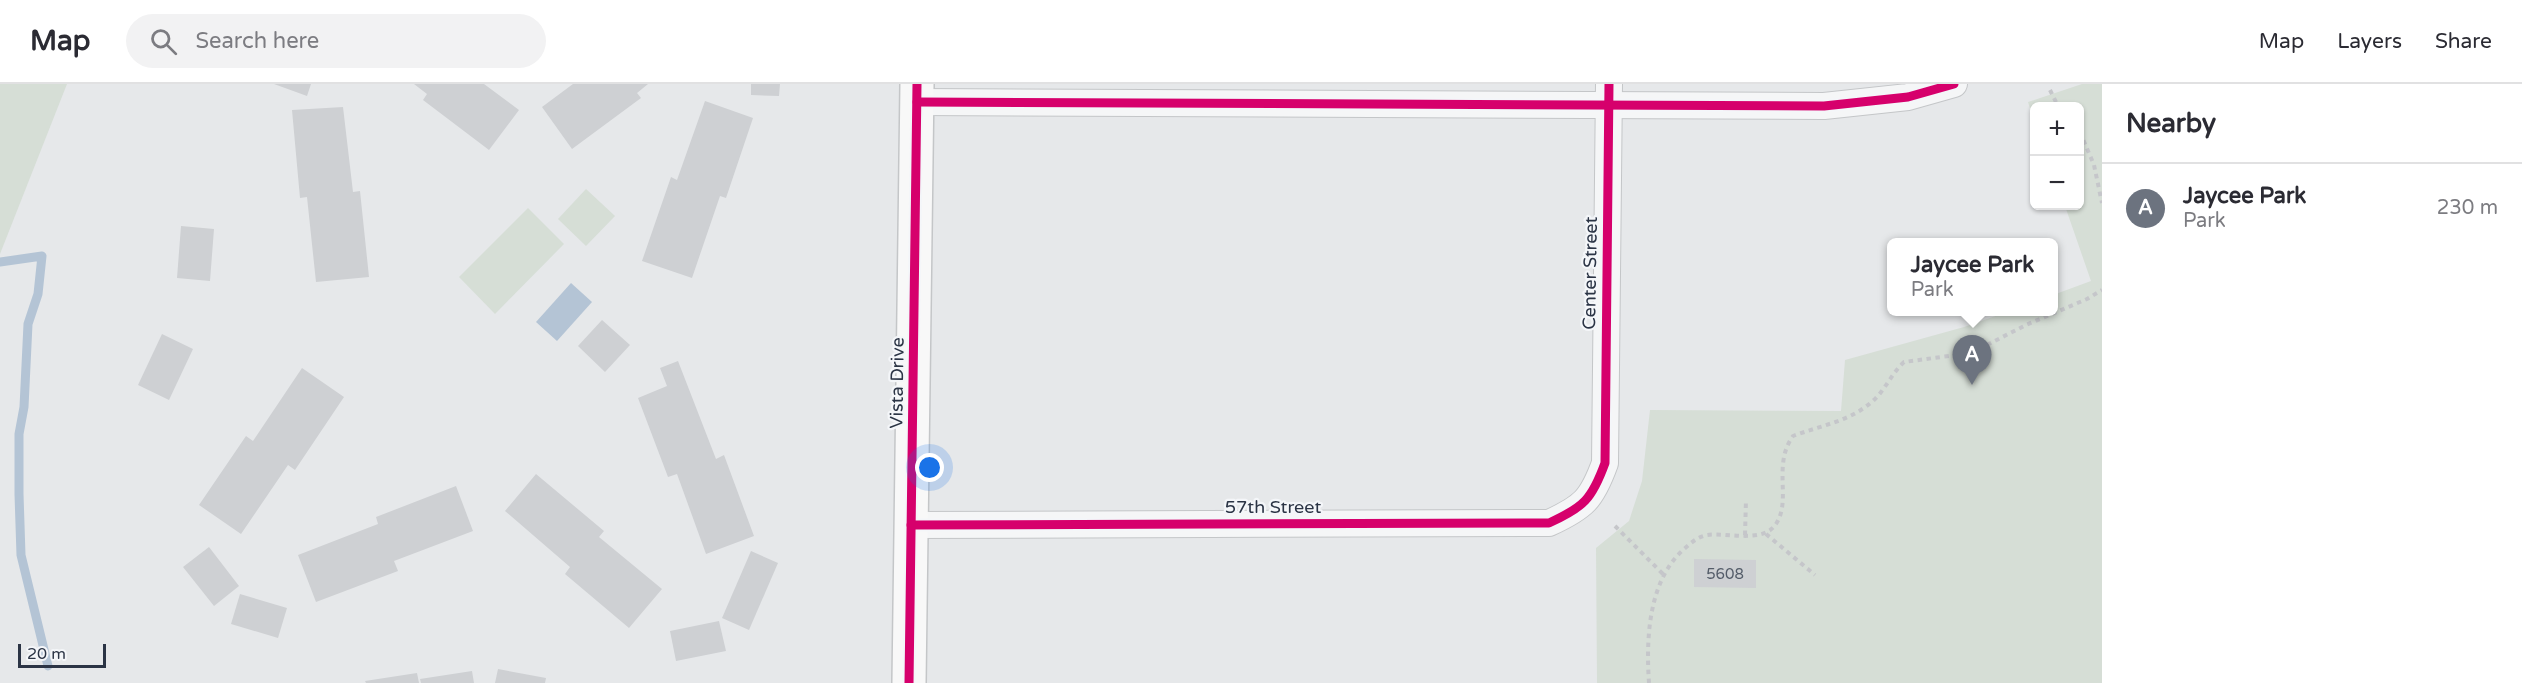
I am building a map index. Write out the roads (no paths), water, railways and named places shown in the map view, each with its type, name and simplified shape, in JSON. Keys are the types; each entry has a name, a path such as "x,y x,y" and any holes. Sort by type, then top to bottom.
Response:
{"street":[{"path":"917,93 1609,94 1824,106 1908,97 1954,84"},
{"name":"Vista Drive","path":"909,683 917,93"},
{"name":"Center Street","path":"1605,463 1609,94"},
{"name":"57th Street","path":"911,525 1549,523 1576,510 1596,488 1605,463"}],"water":[{"path":"571,283 592,302 557,341 536,322"}],"waterway":[{"path":"0,262 42,256 38,294 28,324 24,407 19,434 19,494 21,555 48,666"}],"place":[{"name":"Jaycee Park","path":"1972,385"}]}
